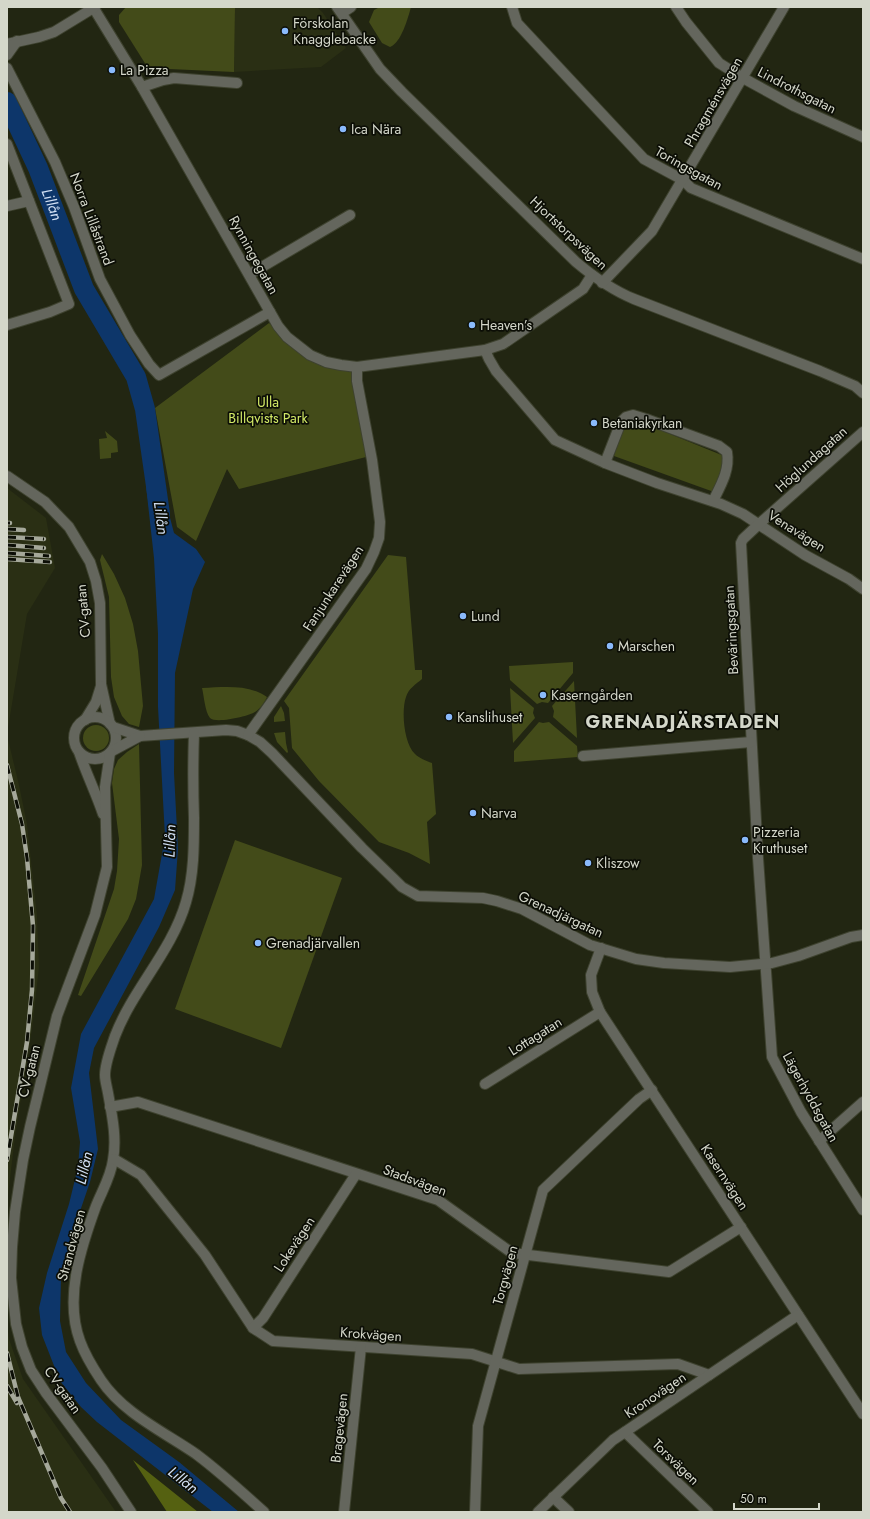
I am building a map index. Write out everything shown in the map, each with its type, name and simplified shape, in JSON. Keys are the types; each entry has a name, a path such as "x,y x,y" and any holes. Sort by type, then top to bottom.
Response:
{"street":[{"path":"7,55 12,42 39,37 54,32 94,7"},
{"name":"Rynningegatan","path":"94,7 250,274 278,326 288,337 310,355 326,362 357,367 485,350"},
{"path":"339,10 351,7"},
{"name":"Toringsgatan","path":"512,7 517,23 644,158 683,180 691,188 716,200 863,259"},
{"name":"Lindrothsgatan","path":"676,7 719,63 794,106 863,137"},
{"name":"Phragménsvägen","path":"602,283 652,231 784,7"},
{"name":"Hjortstorpsvägen","path":"339,10 368,52 391,80 576,262 602,283 616,292 634,300 848,383 855,386 863,393"},
{"name":"Norra Lillåstrand","path":"7,68 55,162 74,207 100,279 130,334 149,364 159,375 270,312"},
{"path":"142,87 174,78 237,83"},
{"path":"7,144 70,304 50,312 7,325"},
{"path":"7,206 30,201"},
{"path":"250,274 350,215"},
{"path":"485,350 503,344 583,289 592,275"},
{"name":"Venavägen","path":"485,350 496,371 556,440 605,463 657,483 713,501 743,514 783,541 849,579 863,589"},
{"name":"Fanjunkarevägen","path":"248,735 366,569 379,538 380,522 378,501 356,381 357,367"},
{"path":"605,463 621,422 626,417 633,415 646,419 719,446 727,452 728,462 725,475 713,501"},
{"name":"Höglundagatan","path":"759,524 863,432"},
{"name":"CV-gatan","path":"7,476 45,502 69,527 90,562 96,581 100,603 101,684 112,726"},
{"name":"Beväringsgatan","path":"759,524 743,539 741,543 751,742 766,963"},
{"name":"CV-gatan","path":"85,720 96,702 101,684"},
{"path":"98,718 112,726 116,737 116,742 111,752 106,756 97,759 87,758 79,752 75,741 75,733 85,720 98,718"},
{"name":"Grenadjärgatan","path":"112,726 140,736 226,730 248,735 260,742 272,753 362,848 402,887 418,896 483,898 497,901 522,909 590,945 636,959 664,963 730,967 766,963 798,956 851,937 863,935"},
{"name":"Strandvägen","path":"194,733 193,861 187,901 181,918 171,937 127,1010 114,1038 108,1059 105,1075 114,1135 114,1159 88,1231 76,1277 74,1309 80,1340 86,1354 102,1383 116,1398 126,1408 148,1424 172,1438 197,1456 264,1512"},
{"name":"Grenadjärgatan","path":"111,752 140,736"},
{"path":"583,756 751,742"},
{"name":"CV-gatan","path":"79,752 95,791 106,826"},
{"name":"CV-gatan","path":"111,752 105,787 107,867 95,915 57,1016 22,1160 12,1247 12,1278 14,1313 18,1335 31,1370 46,1393 102,1468 131,1512"},
{"name":"Kasernvägen","path":"601,948 591,975 592,992 600,1012 863,1414"},
{"name":"Lägerhyddsgatan","path":"766,963 772,1057 801,1112 863,1210"},
{"name":"Lottagatan","path":"485,1084 600,1012"},
{"name":"Torgvägen","path":"475,1512 478,1426 524,1254 543,1190 639,1099 652,1090"},
{"name":"Stadsvägen","path":"110,1107 138,1102 438,1200 512,1253 669,1272 741,1227"},
{"path":"819,1141 863,1102"},
{"name":"Krokvägen","path":"114,1159 141,1174 205,1255 253,1328 273,1341 472,1354 519,1369 678,1364 709,1375"},
{"name":"Lokevägen","path":"253,1328 263,1318 356,1174"},
{"name":"Kronovägen","path":"538,1512 613,1440 798,1315"},
{"name":"Bragevägen","path":"344,1512 360,1347"},
{"name":"Torsvägen","path":"625,1432 708,1512"},
{"path":"553,1497 569,1512"}],"shaded area":[{"name":"Förskolan Knagglebacke","path":"235,7 317,7 323,13 346,48 321,67 234,72"},
{"path":"7,488 46,518 55,568 27,614 7,734"},
{"path":"7,735 27,824 37,916 39,967 32,1029 15,1136 7,1204"},
{"path":"7,1323 9,1339 23,1379 116,1512 7,1512"}],"green space":[{"path":"126,7 235,7 234,72 148,68 119,22 119,15"},
{"path":"380,7 411,7 398,41 390,47 382,43 369,22 374,10"},
{"name":"Ulla Billqvists Park","path":"269,323 309,354 355,373 374,455 239,489 227,469 196,541 177,527 155,408"},
{"path":"638,421 724,456 726,462 714,492 614,456 621,434 628,424"},
{"path":"105,431 117,441 118,452 111,453 111,458 100,459 99,439 107,438"},
{"path":"102,554 114,574 125,598 133,624 138,651 143,706 139,727 129,724 122,716 114,697 111,677 109,597 100,560"},
{"path":"388,555 406,557 415,670 422,670 422,679 408,692 404,703 404,727 411,749 418,757 432,763 436,814 427,822 430,864 409,853 379,842 319,781 292,748 289,708 284,701"},
{"path":"573,662 573,673 548,703 542,702 537,704 510,680 509,666"},
{"path":"574,681 577,738 553,717 554,711 552,706"},
{"path":"202,688 244,688 267,697 261,707 252,714 232,719 213,720 208,715"},
{"path":"510,688 534,708 533,713 535,718 513,743"},
{"path":"281,706 285,721 274,722 274,717"},
{"path":"539,722 549,722 577,746 578,757 514,762 514,751"},
{"path":"96,725 105,729 109,738 105,747 96,751 87,747 83,738 87,729"},
{"path":"285,732 287,753 277,742 274,733"},
{"path":"139,744 142,865 136,899 128,919 81,996 78,995 114,889 117,871 119,839 112,783 114,769 118,760"},
{"name":"Grenadjärvallen","path":"235,840 342,878 281,1048 175,1009"},
{"path":"133,1460 198,1512 167,1512"}],"water":[{"path":"146,486 157,488 163,506 169,514 174,533 196,549 205,562 193,589 175,673 174,773 178,849 175,890 159,927 94,1048 89,1073 98,1149 90,1182 77,1220 61,1277 60,1321 66,1352 86,1383 121,1420 179,1462 239,1512 213,1512 97,1422 81,1407 60,1381 42,1335 39,1308 47,1273 69,1204 78,1167 80,1142 71,1088 81,1034 154,899 165,837 158,707 158,634 154,558"}],"waterway":[{"name":"Lillån","path":"7,102 38,168 84,289 136,377 145,409 160,514"}],"railway":[{"path":"7,529 24,530"},
{"path":"7,537 44,539"},
{"path":"7,545 44,548"},
{"path":"7,553 49,556"},
{"path":"7,559 50,562"},
{"path":"7,765 22,824 27,858 33,926 32,990 27,1042 7,1160"},
{"path":"7,1353 18,1397 61,1498 70,1512"},
{"path":"7,1386 17,1403"}],"place":[{"name":"Förskolan Knagglebacke","path":"285,31"},
{"name":"La Pizza","path":"112,70"},
{"name":"Ica Nära","path":"343,129"},
{"name":"Heaven’s","path":"472,325"},
{"name":"Betaniakyrkan","path":"594,423"},
{"name":"Lund","path":"463,616"},
{"name":"Marschen","path":"610,646"},
{"name":"Kaserngården","path":"543,695"},
{"name":"Kanslihuset","path":"449,717"},
{"name":"Narva","path":"473,813"},
{"name":"Pizzeria Kruthuset","path":"745,840"},
{"name":"Kliszow","path":"588,863"},
{"name":"Grenadjärvallen","path":"258,943"}],"district":[{"name":"GRENADJÄRSTADEN","path":"683,722"}]}
